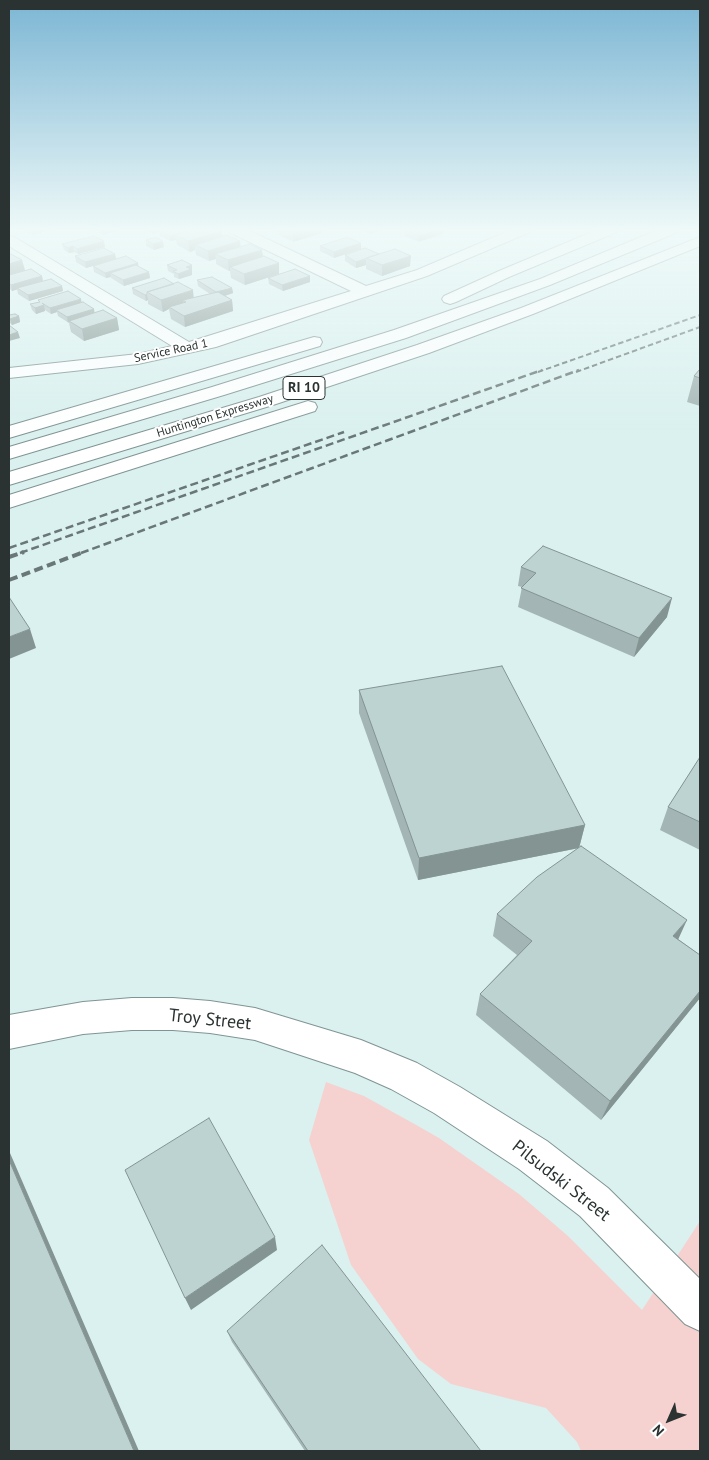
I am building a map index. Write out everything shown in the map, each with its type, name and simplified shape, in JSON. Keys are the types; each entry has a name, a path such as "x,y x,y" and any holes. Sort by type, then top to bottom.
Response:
{"main road":[{"path":"103,297 188,349"},
{"name":"Service Road 1","path":"9,374 119,362 188,349 349,297"},
{"path":"450,300 456,297"},
{"path":"433,305 458,297"},
{"path":"9,453 218,392 392,336 502,297"},
{"name":"Huntington Expressway","path":"9,479 355,372 468,333 561,297"},
{"path":"383,381 546,317 575,297"},
{"path":"9,432 327,338"},
{"path":"9,418 92,398 185,380"},
{"path":"9,502 328,400"},
{"name":"Troy Street","path":"9,1032 84,1018 132,1014 210,1017 255,1024 307,1039 361,1057 404,1076"},
{"name":"Pilsudski Street","path":"404,1076 447,1100 532,1155 594,1202 700,1309"}],"shaded area":[{"path":"326,1082 364,1096 439,1138 519,1194 568,1236 642,1310 700,1221 700,1451 581,1451 577,1442 546,1408 451,1384 418,1359 351,1265 309,1140"}],"building":[{"path":"48,297 78,297 81,299 50,308 42,303 44,305 35,308 30,304 40,302 38,300"},
{"path":"156,297 170,297 161,300"},
{"path":"196,297 227,297 232,300 184,316 169,307 186,302 183,300"},
{"path":"83,302 94,309 67,317 56,310"},
{"path":"103,310 117,318 82,329 69,321"},
{"path":"15,314 19,316 9,318 9,315"},
{"path":"9,325 18,332 9,335"},
{"path":"700,369 700,378 694,376"},
{"path":"543,546 672,598 639,638 521,588 536,573 521,567"},
{"path":"9,597 30,629 9,637"},
{"path":"502,666 585,825 419,858 359,690"},
{"path":"700,757 700,822 668,807"},
{"path":"581,846 687,920 673,936 700,955 700,991 610,1101 480,994 532,941 497,914 537,877"},
{"path":"209,1118 275,1237 185,1298 125,1170"},
{"path":"9,1160 134,1451 9,1451"},
{"path":"322,1245 481,1451 308,1451 227,1331"}],"railway":[{"path":"538,372 700,315"},
{"path":"576,372 700,327"},
{"path":"20,553 542,370"},
{"path":"81,553 579,370"},
{"path":"9,548 344,432"},
{"path":"9,557 24,552"},
{"path":"9,580 84,552"}]}
